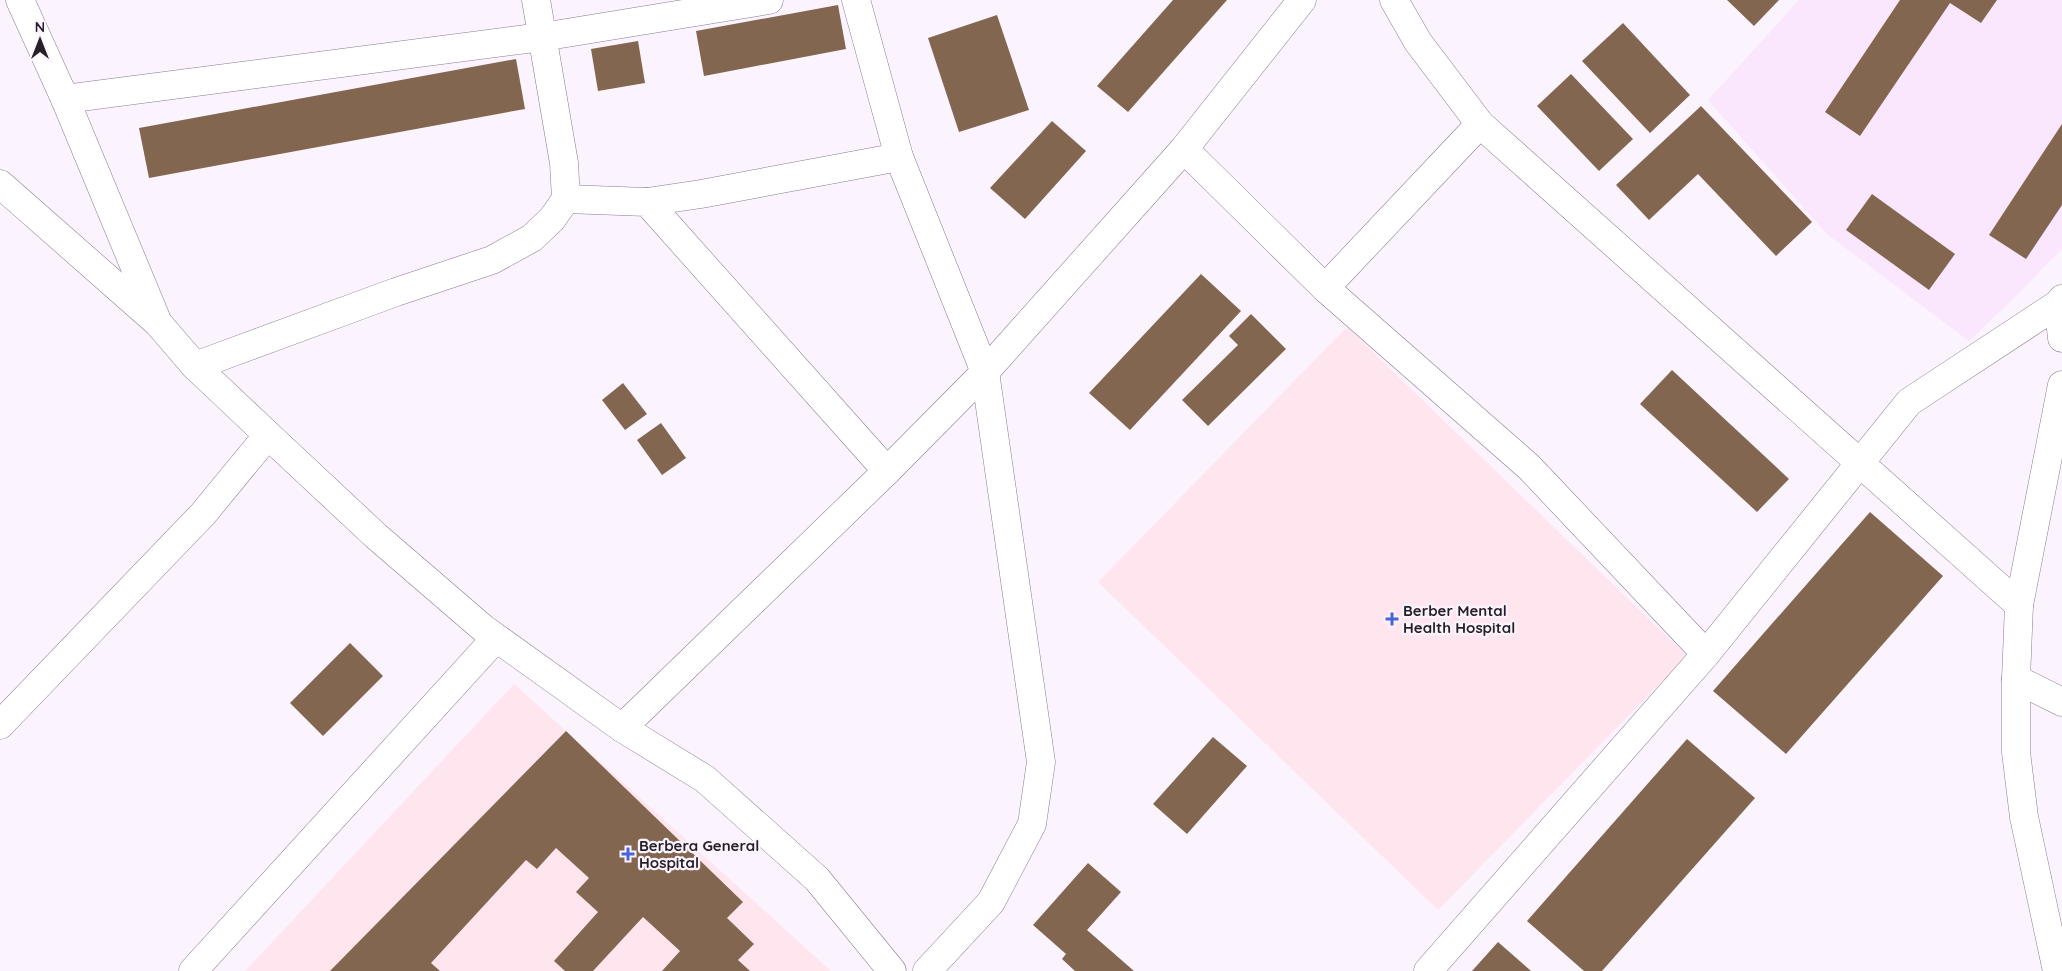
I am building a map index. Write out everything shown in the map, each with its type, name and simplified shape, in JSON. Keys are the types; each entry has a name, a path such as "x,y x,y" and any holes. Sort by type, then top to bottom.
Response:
{"street":[{"path":"20,0 158,323"},
{"path":"195,366 396,292 492,260 532,238 552,219 566,199 564,163 536,0"},
{"path":"64,100 542,37 769,0"},
{"path":"856,0 899,157 985,372 1041,762 1032,824 991,902 927,971"},
{"path":"622,728 887,471 985,372 1184,149 1302,0"},
{"path":"1394,0 1418,42 1480,124 2019,605"},
{"path":"1325,288 1480,124"},
{"path":"1184,149 1325,288 1529,467 1706,654"},
{"path":"566,199 647,202 701,194 899,157"},
{"path":"0,184 158,323 195,366 376,536 496,638 622,728 705,779 817,879 892,971"},
{"path":"647,202 887,471"},
{"path":"1428,971 1706,654 1909,402 2060,301"},
{"path":"2060,301 2062,338"},
{"path":"2057,971 2024,817 2016,752 2016,679 2019,605 2062,385"},
{"path":"0,725 203,514 268,435"},
{"path":"193,971 496,638"},
{"path":"2016,679 2062,702"}],"shaded area":[{"path":"1799,0 2062,0 2062,249 1969,341 1828,235 1708,100"},
{"name":"Berber Mental Health Hospital","path":"1347,327 1687,656 1438,910 1098,582"},
{"path":"514,684 831,971 245,971"}],"building":[{"path":"1173,0 1227,0 1128,112 1097,86"},
{"path":"1727,0 1779,0 1754,26"},
{"path":"1900,0 1997,0 1981,23 1950,3 1860,136 1825,112"},
{"path":"838,5 846,49 704,76 696,31"},
{"path":"997,15 1029,110 959,132 928,38"},
{"path":"1623,23 1690,95 1650,133 1582,61"},
{"path":"638,41 645,83 598,91 591,49"},
{"path":"516,59 525,109 149,178 139,128"},
{"path":"1571,74 1633,139 1599,171 1537,106"},
{"path":"1701,106 1812,222 1776,256 1698,174 1649,220 1616,185"},
{"path":"1052,121 1086,151 1025,219 990,188"},
{"path":"2062,124 2062,205 2026,259 1989,235"},
{"path":"1872,194 1955,254 1929,290 1846,230"},
{"path":"1201,274 1241,311 1130,430 1089,393"},
{"path":"1251,314 1286,349 1208,426 1182,400 1238,345 1229,336"},
{"path":"1672,370 1789,479 1757,512 1640,404"},
{"path":"623,383 647,414 625,430 602,400"},
{"path":"661,423 686,458 662,475 637,440"},
{"path":"1870,512 1943,576 1786,754 1713,691"},
{"path":"350,643 383,676 323,736 290,703"},
{"name":"Berbera General Hospital","path":"566,731 743,902 727,918 754,944 738,960 750,971 662,971 680,951 643,917 593,971 565,971 554,961 598,912 576,892 589,878 556,848 537,869 526,860 431,963 440,971 330,971"},
{"path":"1213,737 1247,766 1187,834 1153,804"},
{"path":"1687,739 1755,798 1602,971 1584,971 1527,921"},
{"path":"1088,863 1121,892 1087,930 1134,971 1075,971 1062,959 1066,954 1033,925"},
{"path":"1498,942 1531,971 1472,971"}],"place":[{"name":"Berber Mental Health Hospital","path":"1392,619"},
{"name":"Berbera General Hospital","path":"628,854"}]}
